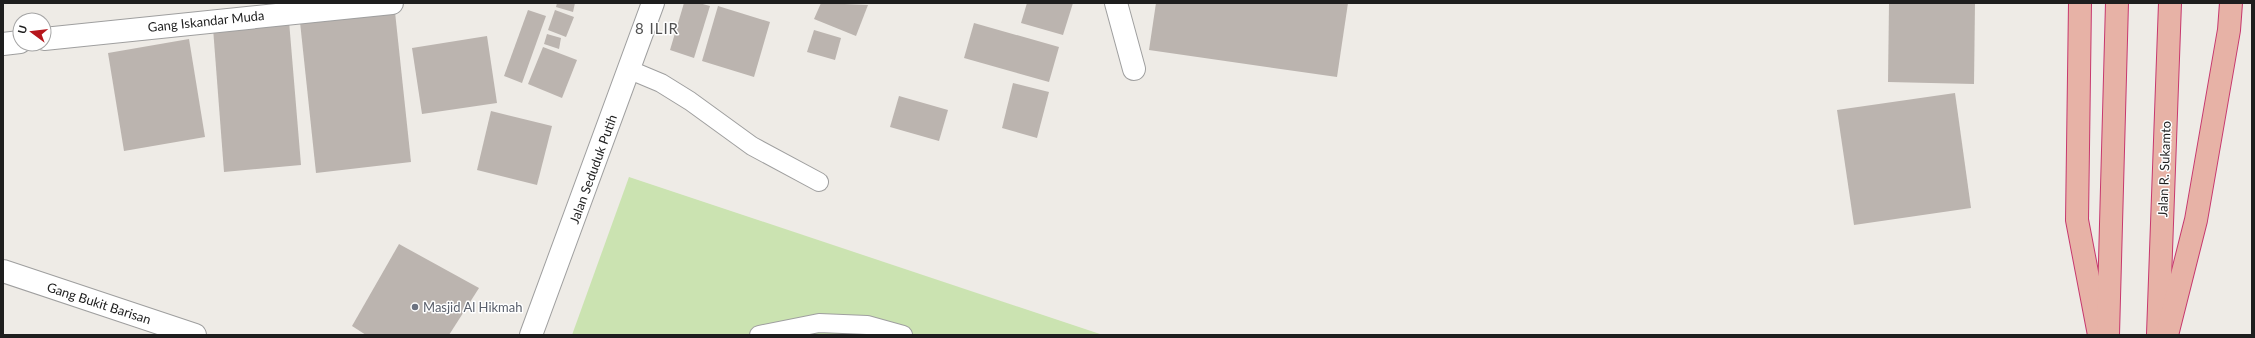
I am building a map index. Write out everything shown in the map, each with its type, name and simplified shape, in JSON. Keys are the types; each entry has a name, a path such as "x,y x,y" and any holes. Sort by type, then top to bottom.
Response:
{"highway":[{"path":"2080,3 2077,220 2099,335"},
{"path":"2108,335 2117,3"},
{"name":"Jalan R. Sukamto","path":"2158,335 2170,3"},
{"path":"2167,335 2196,220 2230,30 2231,3"}],"street":[{"name":"Gang Iskandar Muda","path":"52,38 392,3"},
{"name":"Jalan Seduduk Putih","path":"531,335 630,70 653,3"},
{"path":"1116,3 1134,69"},
{"name":"Gang Bukit Barisan","path":"3,271 194,335"}],"lane":[{"path":"630,70 661,84 690,102 752,146 818,182"},
{"path":"759,335 819,322 867,325 903,335"}],"green space":[{"path":"629,177 1103,335 572,335"}],"building":[{"path":"557,3 575,3 573,12 556,7"},
{"path":"684,3 699,3 710,6 694,58 670,50"},
{"path":"821,3 868,5 856,36 814,19"},
{"path":"1027,3 1073,3 1063,35 1021,23"},
{"path":"1156,3 1348,3 1337,77 1149,50"},
{"path":"1889,3 1975,3 1974,84 1888,82"},
{"path":"718,6 770,22 754,77 702,61"},
{"path":"528,10 546,16 522,83 504,76"},
{"path":"555,10 574,17 566,37 548,30"},
{"path":"395,12 411,162 316,173 300,22"},
{"path":"289,21 301,165 224,172 213,28"},
{"path":"974,23 1059,47 1049,82 964,58"},
{"path":"814,30 841,38 835,60 807,52"},
{"path":"547,34 561,38 559,49 544,44"},
{"path":"487,36 497,103 422,114 412,48"},
{"path":"189,39 205,137 124,151 108,53"},
{"path":"543,47 577,60 562,98 528,84"},
{"path":"1013,83 1049,92 1037,138 1002,128"},
{"path":"1955,93 1971,208 1854,225 1837,110"},
{"path":"899,96 948,110 939,141 890,127"},
{"path":"491,111 552,126 537,185 477,170"},
{"name":"Masjid Al Hikmah","path":"399,244 479,288 449,335 366,335 352,326"}],"place":[{"name":"Masjid Al Hikmah","path":"415,307"}],"district":[{"name":"8 ILIR","path":"657,28"}]}
